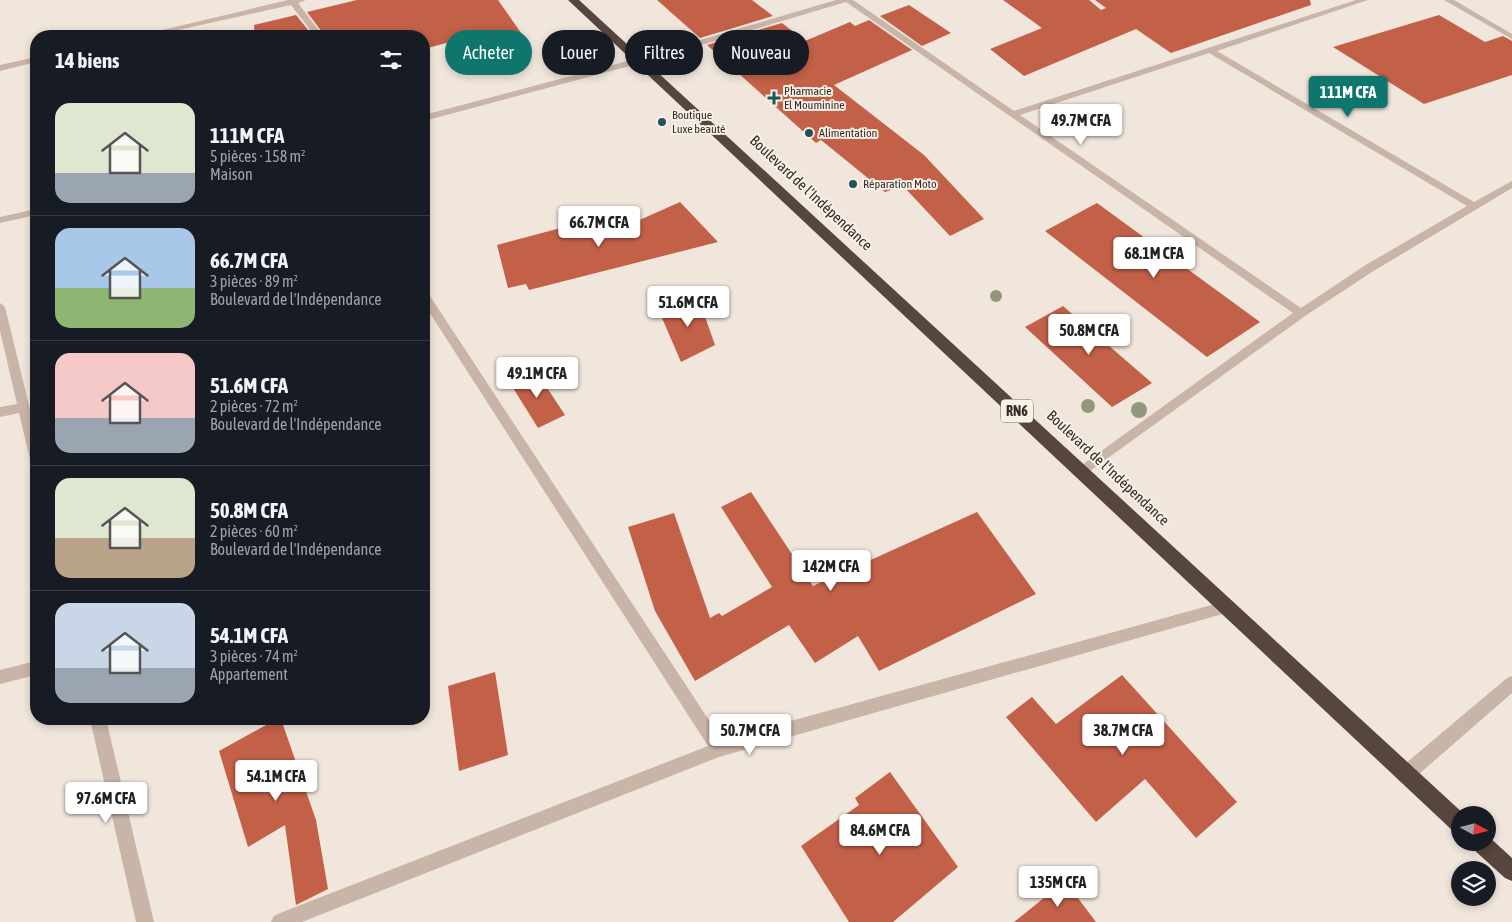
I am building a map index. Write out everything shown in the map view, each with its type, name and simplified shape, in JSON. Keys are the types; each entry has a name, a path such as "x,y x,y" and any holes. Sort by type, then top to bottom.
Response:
{"highway":[{"name":"Boulevard de l'Indépendance","path":"573,0 625,49"},
{"name":"Boulevard de l'Indépendance","path":"653,75 1083,471 1405,775 1451,816"},
{"path":"1490,851 1512,871"}],"street":[{"path":"703,42 846,0 1301,313"},
{"path":"1012,114 1364,0"},
{"path":"1448,0 1512,37"},
{"path":"168,30 296,1 315,30"},
{"path":"1210,50 1474,206"},
{"path":"0,68 30,61"},
{"path":"430,116 625,64"},
{"path":"1083,471 1301,313 1368,269 1512,184"},
{"path":"0,220 30,213"},
{"path":"430,305 719,748"},
{"path":"0,307 30,432"},
{"path":"0,412 24,406"},
{"path":"280,922 719,748 1226,607"},
{"path":"0,677 30,670"},
{"path":"1405,775 1512,683"},
{"path":"99,725 145,922"}],"building":[{"path":"357,0 498,0 519,30 445,30 445,43 430,47 430,30 320,30 307,12"},
{"path":"657,0 752,0 773,16 727,30 713,30 713,34 703,37 703,30 691,30"},
{"path":"1003,0 1089,0 1101,10 1106,8 1095,0 1310,0 1311,5 1171,53 1136,29 1024,76 990,49 1042,28"},
{"path":"909,5 951,33 922,46 880,16"},
{"path":"296,15 308,30 254,30 254,25"},
{"path":"1439,15 1485,42 1503,36 1512,41 1512,75 1424,104 1333,47"},
{"path":"869,20 912,50 834,85 924,155 984,219 950,236 903,186 885,192 821,140 816,143 740,75 809,75 809,39 850,22 855,26"},
{"path":"782,23 791,30 758,30"},
{"path":"713,43 713,50 707,45"},
{"path":"680,202 718,242 529,290 526,284 508,288 497,245 602,217 608,234"},
{"path":"1097,203 1260,322 1207,357 1045,231"},
{"path":"698,297 715,345 681,362 659,311"},
{"path":"1063,306 1152,383 1112,407 1025,327"},
{"path":"536,371 565,415 538,428 510,383"},
{"path":"751,492 813,586 977,512 1036,594 879,671 858,636 815,663 789,625 695,681 655,611 628,527 674,513 710,618 719,613 722,616 772,587 721,507"},
{"path":"495,672 508,755 459,771 448,686"},
{"path":"1122,675 1237,802 1196,838 1145,779 1096,822 1006,717 1032,697 1056,724"},
{"path":"266,725 283,725 316,820 328,889 296,905 285,825 248,847 219,751"},
{"path":"890,772 958,867 893,922 849,922 801,846 859,805 855,798"},
{"path":"1065,881 1096,922 1014,922"}],"place":[{"name":"Pharmacie El Mouminine","path":"774,98"},
{"name":"Boutique Luxe beauté","path":"662,122"},
{"name":"Alimentation","path":"809,133"},
{"name":"Réparation Moto","path":"853,184"}]}
